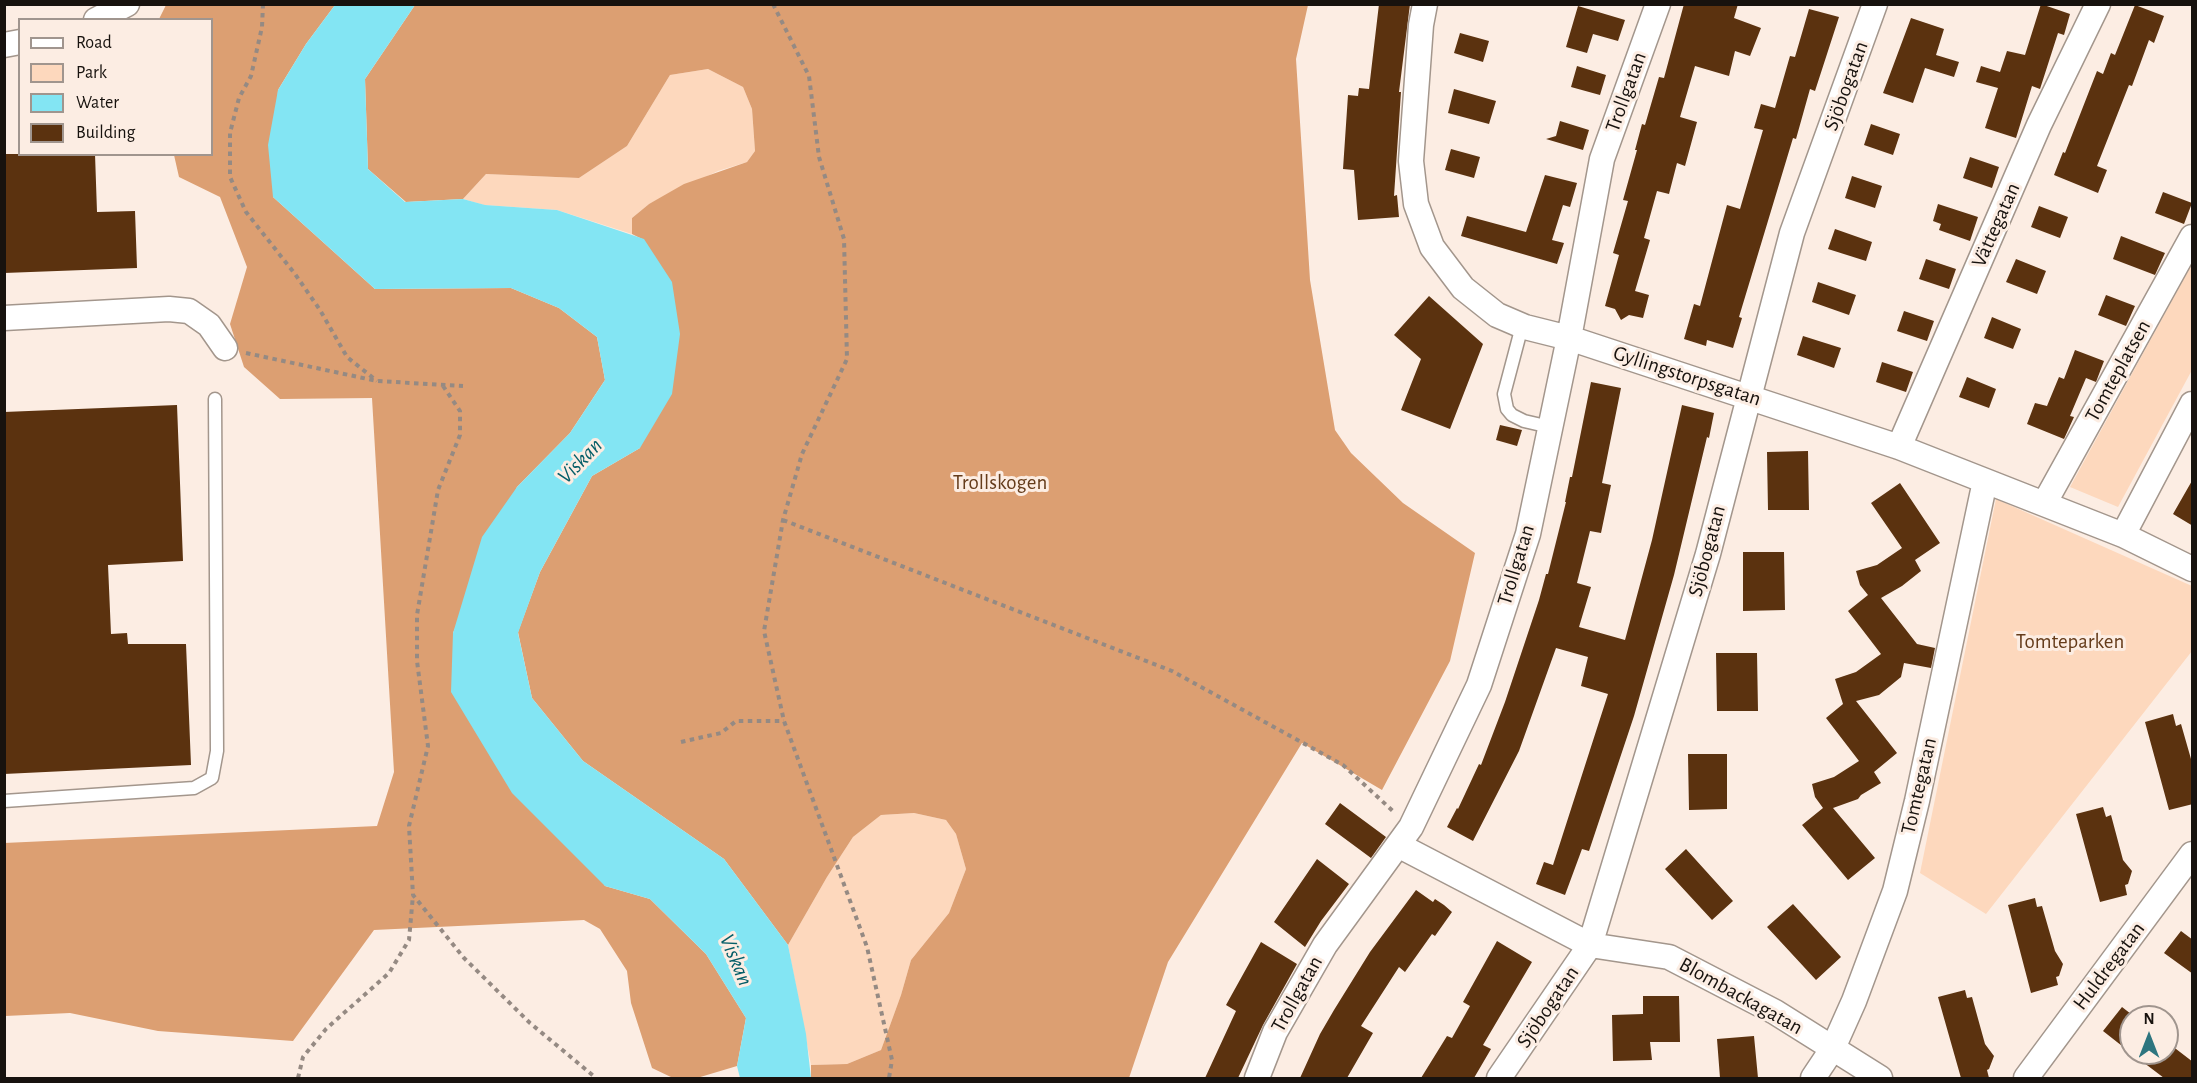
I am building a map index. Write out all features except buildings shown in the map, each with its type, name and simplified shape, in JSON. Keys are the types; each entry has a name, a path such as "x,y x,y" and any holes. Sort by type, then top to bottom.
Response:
{"street":[{"path":"100,18 127,4"},
{"name":"Gyllingstorpsgatan","path":"1425,4 1421,24 1411,160 1416,204 1432,247 1463,288 1497,315 1522,326 1569,338 1899,447 2123,535 2193,569"},
{"name":"Trollgatan","path":"1257,1078 1275,1032 1325,945 1405,836 1479,685 1528,534 1569,338 1602,159 1658,4"},
{"name":"Sjöbogatan","path":"1499,1078 1590,945 1708,554 1792,233 1875,4"},
{"name":"Vättegatan","path":"1899,447 2039,125 2098,4"},
{"name":"Tomteplatsen","path":"2044,504 2193,237"},
{"path":"4,318 169,309 189,311 209,325 225,348"},
{"path":"2123,535 2193,404"},
{"name":"Tomtegatan","path":"1813,1078 1833,1048 1854,1001 1895,891 1917,801 1985,481"},
{"name":"Blombackagatan","path":"1405,836 1590,945 1670,957 1775,1012 1880,1078"},
{"name":"Huldregatan","path":"2026,1078 2193,854"}],"lane":[{"path":"1522,326 1504,394 1507,409 1512,415 1524,421 1550,427"},
{"path":"4,801 194,788 212,778 216,751 215,399"}],"path":[{"path":"263,4 262,27 251,76 239,98 230,133 230,177 246,212 320,310 347,357 376,381"},
{"path":"773,4 809,76 819,157 844,239 847,359 802,454 783,520 764,631 784,721 867,946 892,1060 889,1078"},
{"path":"225,348 376,381 463,386"},
{"path":"298,1078 303,1057 326,1029 389,973 409,940 413,895 409,826 428,746 417,661 417,615 438,490 460,435 460,411 443,386"},
{"path":"783,520 1172,671 1343,765 1405,836"},
{"path":"681,742 721,733 736,721 784,721"},
{"path":"413,895 464,958 530,1023 596,1078"}],"green space":[{"path":"166,5 335,5 306,44 278,90 273,197 375,289 511,288 559,308 597,337 605,380 570,433 517,487 453,633 605,886 650,899 706,954 746,1018 737,1066 697,1078 673,1078 652,1068 631,1003 627,971 600,929 584,920 374,930 293,1041 158,1031 70,1013 5,1016 4,843 377,826 394,772 372,398 280,399 244,367 230,324 247,267 220,197 179,177 174,156 213,156 213,18 160,18"},
{"name":"Trollskogen","path":"415,5 1308,5 1296,59 1310,280 1335,430 1351,453 1403,503 1475,553 1450,661 1382,790 1302,743 1168,962 1129,1078 811,1078 811,1065 847,1064 881,1050 911,960 949,913 966,869 956,834 946,820 914,813 881,815 853,837 788,945 724,859 583,761 532,698 518,632 540,572 592,476 640,448 644,240 632,234 632,218 649,204 684,184 747,162 755,151 752,109 743,87 708,69 670,75 627,146 579,178 486,174 463,199 406,202 368,169 365,79"},
{"path":"708,69 743,87 752,109 755,151 747,162 718,171 649,204 632,218 632,234 557,210 484,205 463,199 486,174 579,178 627,146 670,75"},
{"path":"2192,264 2192,370 2118,507 2070,487"},
{"name":"Tomteparken","path":"1996,499 2192,586 2192,651 1986,914 1920,873"},
{"path":"914,813 946,820 956,834 966,869 949,913 911,960 881,1050 847,1064 811,1065 788,945 853,837 881,815"}],"water":[{"name":"Viskan","path":"335,5 415,5 365,79 368,169 405,202 463,199 485,205 557,210 644,239 672,282 680,334 672,394 640,448 592,476 540,572 518,633 532,698 583,761 724,859 788,945 806,1034 811,1078 740,1078 737,1066 746,1018 706,954 650,899 605,886 512,793 451,692 453,633 482,537 517,487 570,433 605,380 597,337 559,308 511,288 375,289 273,197 268,145 278,90 306,44"}]}
